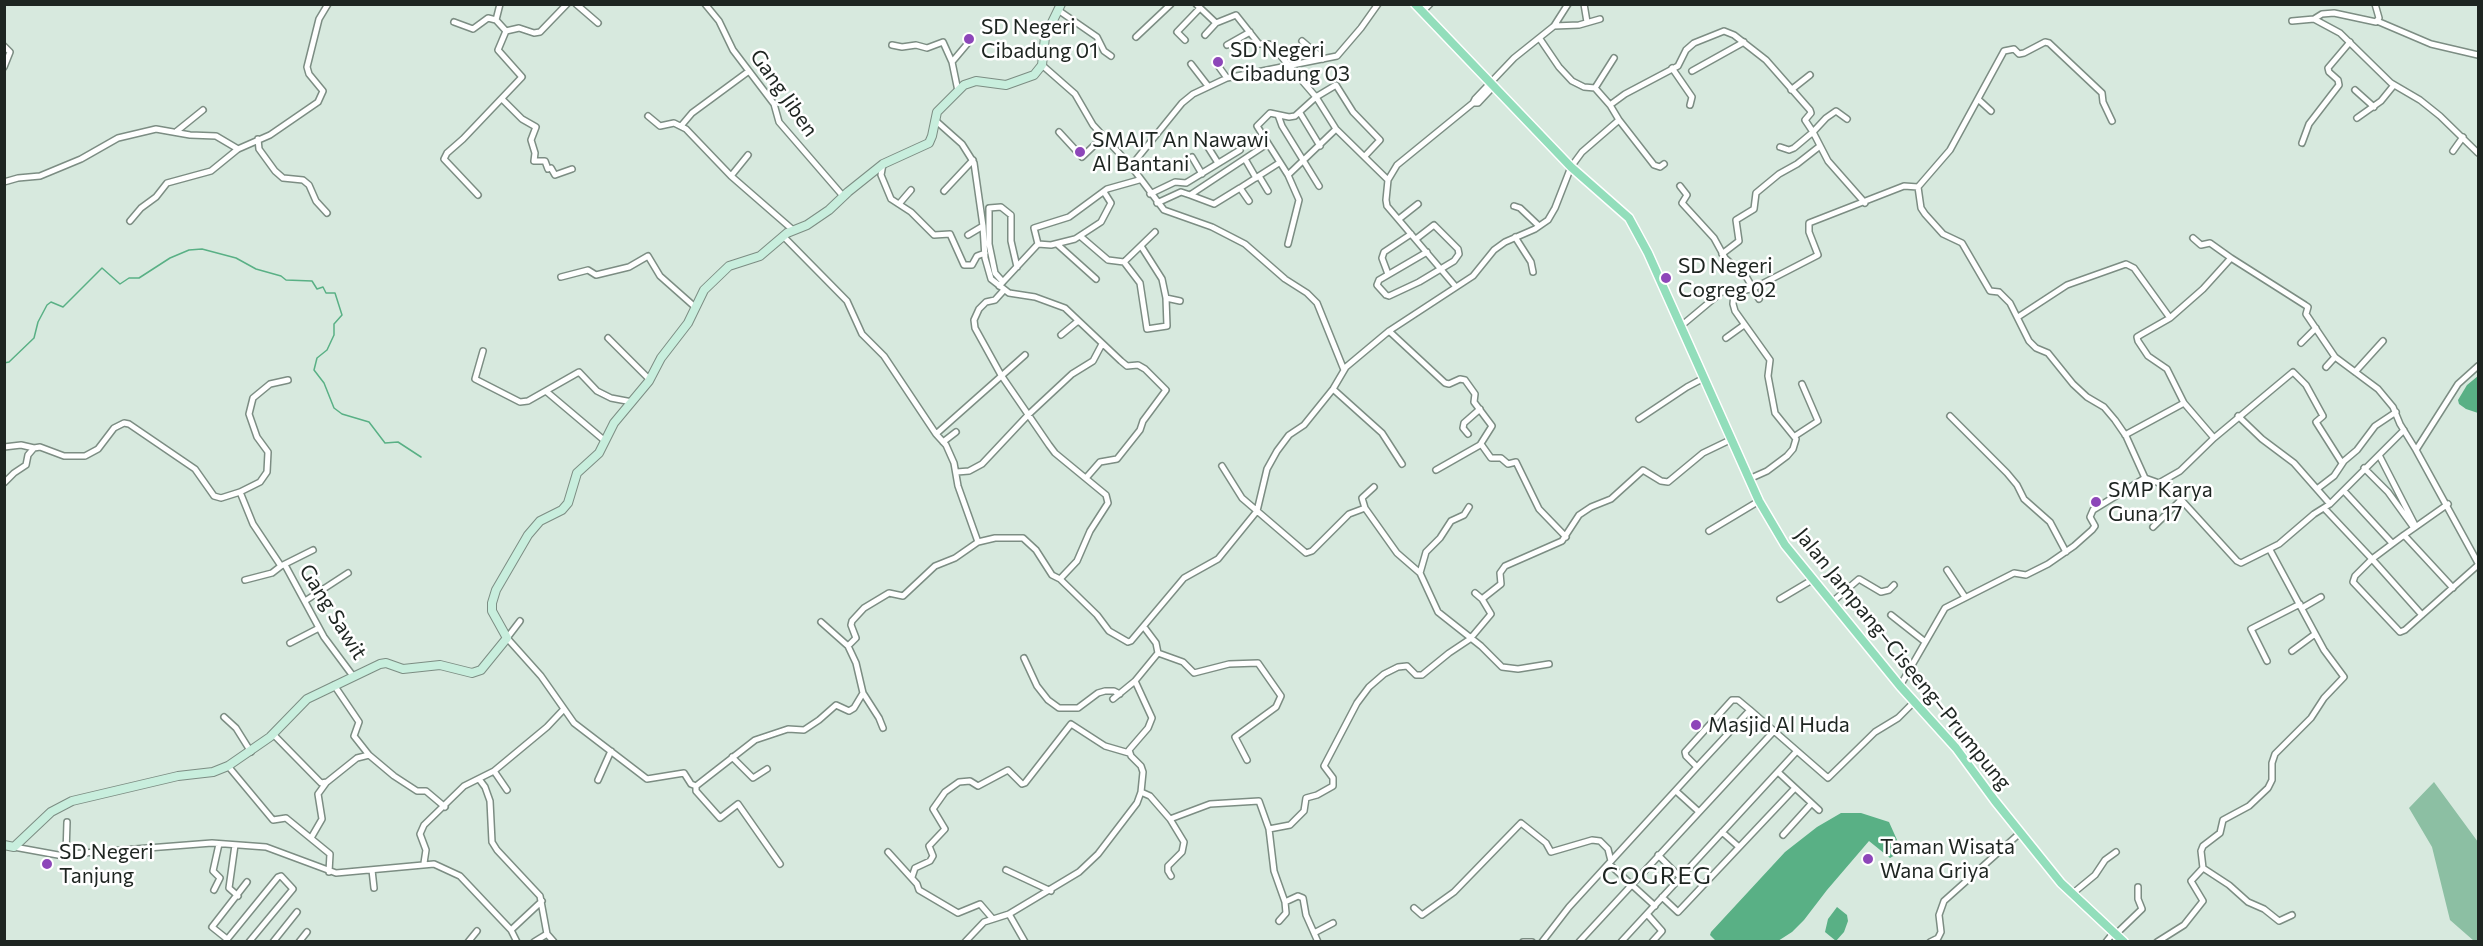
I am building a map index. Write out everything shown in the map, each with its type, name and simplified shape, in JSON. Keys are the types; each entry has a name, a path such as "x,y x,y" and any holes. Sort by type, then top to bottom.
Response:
{"main road":[{"name":"Jalan Jampang–Ciseeng–Prumpung","path":"1415,4 1571,166 1629,218 1645,246 1759,501 1785,545 1900,686 1956,748 2020,833 2072,894 2124,942"}],"street":[{"path":"130,221 141,208 156,197 167,183 206,174 238,149 270,135 320,99 323,91 309,74 307,67 319,19 328,4"},
{"path":"496,20 500,4"},
{"path":"506,31 519,28 534,33 540,32 567,4"},
{"path":"576,4 598,23"},
{"name":"Gang Jiben","path":"705,4 719,21 733,50 774,104 779,122 843,196"},
{"path":"1137,37 1171,4"},
{"path":"1131,166 1182,103 1208,86 1227,78 1337,56 1378,4"},
{"path":"1422,12 1430,4"},
{"path":"1456,287 1386,203 1388,180 1396,165 1473,103 1492,86 1514,58 1554,26 1568,4"},
{"path":"1584,4 1587,22"},
{"path":"2375,4 2379,18 2377,21"},
{"path":"1185,40 1177,32 1198,6 1216,23"},
{"path":"696,786 691,784 684,773 647,778 574,723 541,676 507,638 492,611 496,590 531,530 544,518 565,507 571,497 575,476 599,453 610,428 650,380 662,358 684,329 701,293 729,266 760,256 783,236 807,225 829,210 883,164 928,142 932,136 937,112 968,83 976,81 1003,85 1034,75 1042,65 1046,37 1059,7 1097,37 1104,51 1111,56"},
{"path":"2292,21 2314,19 2322,14 2334,13 2371,22 2377,21 2431,44 2478,55"},
{"path":"1205,35 1216,23 1236,15 1259,44 1269,44 1273,47 1286,65 1316,96 1336,129 1388,180"},
{"path":"454,22 473,29 488,18 496,20 506,31"},
{"path":"1554,26 1600,19"},
{"path":"2314,19 2317,23 2332,28 2350,42 2394,85 2420,100 2478,153"},
{"path":"478,195 444,159 447,153 522,77 498,50 506,31"},
{"path":"1610,105 1625,94 1680,65 1689,46 1721,31 1727,31 1766,60 1810,110 1811,113 1805,120 1820,146 1838,173 1865,203"},
{"path":"1227,45 1250,32"},
{"path":"1540,39 1559,67 1572,81 1584,87 1595,88 1654,165 1664,164"},
{"path":"1302,40 1323,59"},
{"path":"892,45 902,47 916,45 927,48 943,42 952,62 958,91"},
{"path":"1692,71 1744,42"},
{"path":"1918,187 1950,150 2001,53 2008,49 2024,53 2045,42 2049,43 2102,93 2103,102 2112,121"},
{"path":"2302,143 2309,124 2339,85 2338,80 2328,68 2350,42"},
{"path":"952,62 968,43"},
{"path":"4,46 10,52 4,67"},
{"path":"1595,88 1614,58"},
{"path":"1191,64 1208,86"},
{"path":"1042,65 1075,94 1093,125 1131,166 1139,180 1164,210 1212,227 1245,244 1317,303 1344,370"},
{"path":"1219,67 1227,78"},
{"path":"1672,68 1692,97 1690,105"},
{"path":"681,126 692,113 749,71"},
{"path":"1791,90 1810,75"},
{"path":"1288,244 1299,200 1288,175 1257,126 1268,114 1293,117 1316,96 1336,85 1353,112 1380,140 1365,156"},
{"path":"2357,118 2374,107 2394,85"},
{"path":"2355,90 2374,107"},
{"path":"502,99 522,119 536,127 531,140 535,153 534,161 545,161 548,169 551,168 555,176 572,169"},
{"path":"1978,100 1990,111"},
{"path":"176,132 184,128 202,110"},
{"path":"1780,147 1789,150 1794,148 1836,111 1847,119"},
{"path":"1299,113 1320,146"},
{"path":"1278,115 1282,126 1319,186"},
{"path":"648,116 660,126 674,123 689,132 731,176 793,230"},
{"path":"935,120 962,144 973,160 989,274 1013,294 1035,297 1061,306 1127,366 1138,365 1145,369 1166,390 1143,421 1140,430 1117,459 1100,462 1086,478"},
{"path":"848,646 856,638 851,625 852,621 864,608 889,593 903,596 935,566 955,558 978,542 995,538 1023,538 1036,550 1055,578 1060,579 1112,632 1130,642 1184,578 1218,559 1257,511 1267,470 1281,444 1304,424 1333,389 1344,370 1389,331 1478,272 1498,246 1539,226 1552,215 1571,166 1586,148 1619,120"},
{"path":"4,182 40,176 72,164 126,136 159,128 219,137 238,149"},
{"path":"1288,175 1336,129"},
{"path":"1059,132 1082,157 1104,136"},
{"path":"2453,151 2463,137"},
{"path":"258,139 259,149 274,171 283,178 303,180 309,186 316,201 327,213"},
{"path":"1206,144 1218,163"},
{"path":"1190,195 1267,144"},
{"path":"1722,254 1739,241 1736,220 1754,209 1756,193 1776,175 1797,164 1820,146"},
{"path":"1150,194 1175,182 1185,184 1239,150"},
{"path":"731,176 748,155"},
{"path":"1192,158 1202,174"},
{"path":"1245,159 1268,191"},
{"path":"944,191 973,160"},
{"path":"1157,203 1177,193 1214,204 1279,163"},
{"path":"883,164 881,175 891,199 911,212 934,235 950,234 964,265 972,265 977,256 985,253"},
{"path":"1038,244 1034,228 1069,217 1104,192 1139,180"},
{"path":"1680,186 1687,195 1682,202 1714,238 1722,254 1754,288 1759,299"},
{"path":"1681,326 1721,292 1754,288 1818,255 1809,232 1809,223 1904,186 1918,187"},
{"path":"1918,187 1925,214 1943,234 1962,243 1990,291 1999,292 2018,317 2029,341 2036,348 2048,353 2060,370 2087,397 2109,412 2125,435 2145,478 2157,484 2188,465 2238,416 2293,372 2306,385 2324,416 2316,422 2342,463"},
{"path":"1240,188 1249,201"},
{"path":"899,204 911,190"},
{"path":"1060,579 1077,561 1090,531 1108,503 1106,495 1055,453 1001,375 975,328 974,320 983,304 994,301 1002,286 1038,244 1057,244 1080,236 1101,222 1111,203 1104,192"},
{"path":"1399,219 1418,204"},
{"path":"1514,206 1520,208 1539,226"},
{"path":"1002,286 995,273 989,244 989,208 1001,207 1011,215 1011,241 1017,267"},
{"path":"1416,239 1434,225 1458,249 1459,254 1454,261 1389,296 1377,285 1379,280 1388,274 1392,274 1427,252"},
{"path":"968,235 983,226"},
{"path":"1124,262 1155,232"},
{"path":"1388,274 1382,258 1384,252 1411,234"},
{"path":"783,236 847,302 862,334 884,356 943,442 957,472 958,486 978,542"},
{"path":"1080,236 1108,260 1124,262 1140,283 1147,329 1167,326 1166,298 1156,267 1141,246"},
{"path":"1515,237 1531,262 1533,272"},
{"path":"2193,238 2201,245 2210,243 2231,258 2259,273 2307,307 2306,314 2335,357 2387,398 2448,504 2478,564 2400,632 2355,584 2353,579 2372,559 2392,543 2448,504"},
{"path":"1057,244 1096,279"},
{"path":"561,277 588,270 596,275 629,267 648,256 660,276 695,307"},
{"path":"2214,438 2184,403 2167,369 2148,356 2137,337 2170,318 2203,289 2231,258"},
{"path":"2018,317 2067,285 2126,264 2133,268 2170,318"},
{"path":"1734,292 1733,304 1744,325 1770,360 1768,376 1775,413 1796,436"},
{"path":"1166,298 1180,301"},
{"path":"1061,334 1078,321"},
{"path":"1726,338 1744,325"},
{"path":"2301,343 2316,328"},
{"path":"1389,331 1445,383 1465,380 1474,394 1474,402 1492,428 1482,439 1481,444 1436,470"},
{"path":"608,338 650,380"},
{"path":"2355,372 2383,341"},
{"path":"957,472 969,471 982,464 1028,415 1072,374 1089,365 1100,351 1102,344"},
{"path":"483,351 474,376 477,382 520,402 528,401 547,392 579,372 597,391 611,398 632,402"},
{"path":"936,434 1025,355"},
{"path":"2326,367 2335,357"},
{"path":"2416,450 2453,391 2478,366"},
{"path":"1639,419 1704,378"},
{"path":"4,447 21,445 40,447 64,456 80,457 98,449 114,428 124,423 129,424 195,469 214,496 224,497 260,482 267,471 269,455 257,437 249,414 253,398 270,384 288,380"},
{"path":"1749,480 1767,471 1787,456 1793,449 1796,436 1818,421 1802,384"},
{"path":"1333,389 1382,433 1402,464"},
{"path":"547,392 605,441"},
{"path":"2125,435 2184,403"},
{"path":"1468,434 1463,428 1464,423 1480,409"},
{"path":"2317,489 2334,476 2342,463 2357,450 2375,426 2396,412"},
{"path":"1950,416 2007,473 2025,499 2050,522 2066,552"},
{"path":"2238,416 2262,439 2294,463 2317,489 2327,506 2422,615"},
{"path":"2164,481 2237,561 2243,562 2270,550 2327,506 2404,430"},
{"path":"943,442 956,432"},
{"path":"1482,599 1501,584 1500,573 1505,566 1557,544 1566,537 1579,514 1611,499 1643,470 1661,481 1668,482 1703,453 1730,440"},
{"path":"1481,444 1491,458 1501,458 1508,464 1516,462 1539,509 1566,537"},
{"path":"4,483 26,465 28,455 34,448"},
{"path":"2379,455 2415,527"},
{"path":"1222,466 1237,492 1306,553 1312,551 1349,514 1365,508"},
{"path":"2364,468 2388,492 2415,527"},
{"path":"1900,686 1942,612 1965,597 2014,573 2021,576 2034,572 2066,552 2094,528 2090,515 2092,510 2145,478"},
{"path":"1374,487 1362,498 1365,508 1397,553 1420,573 1438,612 1502,666 1518,669 1549,664"},
{"path":"2344,491 2392,543"},
{"name":"Gang Sawit","path":"240,492 253,524 283,565 319,628 353,676"},
{"path":"2153,527 2181,500"},
{"path":"1709,531 1759,501"},
{"path":"1420,573 1426,552 1440,538 1449,523 1464,515 1469,507"},
{"path":"2404,535 2452,588"},
{"path":"245,580 272,573 313,550"},
{"path":"2157,942 2184,925 2202,903 2201,895 2191,881 2203,868 2201,851 2203,846 2220,833 2223,820 2249,806 2268,788 2272,780 2272,763 2275,754 2311,718 2324,698 2343,678 2315,634 2270,550"},
{"path":"1947,570 1965,597"},
{"path":"305,601 348,573"},
{"path":"1831,603 1859,579 1881,592 1889,590 1894,585"},
{"path":"1780,599 1812,580"},
{"path":"1269,829 1290,825 1304,811 1306,798 1333,786 1333,778 1324,766 1357,703 1376,680 1392,669 1407,666 1416,675 1422,675 1470,639 1491,614 1482,599 1475,593"},
{"path":"2267,661 2257,645 2251,628 2321,597"},
{"path":"1891,615 1924,641"},
{"path":"14,847 46,817 65,804 178,776 213,772 228,766 251,752 273,734 302,703 334,685 383,663 403,669 440,665 475,673 484,666 520,621"},
{"path":"821,622 848,646 859,670 863,693 883,728"},
{"path":"1144,627 1156,643 1158,653"},
{"path":"290,643 319,628"},
{"path":"2292,651 2315,634"},
{"path":"1113,699 1135,681 1158,653"},
{"path":"1158,653 1183,662 1194,673 1229,664 1258,663 1281,696 1276,707 1235,737 1247,760"},
{"path":"1024,658 1037,686 1048,700 1059,708 1078,708 1098,693 1105,691 1120,694"},
{"path":"1130,753 1131,747 1148,728 1152,718 1135,681"},
{"path":"334,685 359,722 354,736 369,755 402,781 417,791 426,791 445,807"},
{"path":"696,786 761,737 788,729 804,730 836,705 850,711 863,693"},
{"path":"1697,767 1685,752 1730,702 1738,700 1826,778 1829,778 1875,732 1898,718 1914,702"},
{"path":"424,863 427,853 420,831 424,825 464,786 494,771 547,727 564,709"},
{"path":"1542,942 1569,907 1750,710"},
{"path":"224,717 237,730 251,752"},
{"path":"912,877 915,868 930,861 933,856 929,846 945,830 933,809 945,792 959,782 970,781 978,786 1008,770 1022,784 1025,783 1071,724 1105,746 1130,753 1142,768 1141,792 1125,821 1098,854 1080,872 1051,891 1010,915 992,918 980,926 965,942"},
{"path":"1579,942 1774,731"},
{"path":"273,734 320,781 327,782"},
{"path":"598,780 611,751"},
{"path":"1621,942 1796,752"},
{"path":"311,838 322,819 318,794 327,782 357,758 369,755"},
{"path":"732,758 753,778 767,769"},
{"path":"228,766 273,820 286,818 330,854 328,872"},
{"path":"494,771 507,790"},
{"path":"1778,772 1819,810"},
{"path":"479,779 488,794 492,842 496,850 537,892 542,901 547,934 554,942"},
{"path":"696,786 696,791 720,818 738,804 780,864"},
{"path":"1662,897 1678,912 1794,789"},
{"path":"1676,791 1698,811"},
{"path":"1141,792 1150,796 1170,819 1184,842 1182,852 1168,866 1171,876"},
{"path":"1170,819 1210,804 1256,800 1260,803 1269,829 1274,871 1285,902 1286,913 1279,921"},
{"path":"1783,835 1811,804"},
{"path":"66,854 67,822"},
{"path":"1414,908 1422,915 1454,892 1521,823 1546,843 1551,852 1592,840 1600,841 1608,849 1610,862 1654,906"},
{"path":"1722,832 1740,847"},
{"path":"1930,942 1938,938 1941,932 1939,915 1944,901 2020,833"},
{"path":"214,890 220,878 213,871 219,844"},
{"path":"4,845 66,854 144,847 235,845 275,849 328,872 372,870 424,863 441,866 460,876 511,930 517,942"},
{"path":"235,845 229,888 238,896"},
{"path":"888,852 912,877 919,890 958,913 978,904 992,918"},
{"path":"2072,894 2095,875 2105,860 2116,852"},
{"path":"1658,855 1680,876"},
{"path":"2203,868 2229,885 2248,902 2264,909 2279,921 2292,915"},
{"path":"372,870 374,888"},
{"path":"1006,870 1051,891"},
{"path":"247,882 212,927 226,940 278,877 281,876 293,889 249,942"},
{"path":"2106,942 2142,909 2138,899 2138,887"},
{"path":"1285,902 1298,896 1303,898 1306,915 1318,942"},
{"path":"511,930 542,901"},
{"path":"273,942 297,912"},
{"path":"1010,915 1025,942"},
{"path":"1647,915 1662,931 1652,942"},
{"path":"1314,933 1333,922"},
{"path":"468,942 477,931"},
{"path":"299,942 307,932"},
{"path":"534,942 547,934"},
{"path":"1523,942 1532,942"}],"shaded area":[{"path":"2478,376 2478,413 2466,409 2459,404 2458,400 2467,385"},
{"path":"2434,782 2478,842 2478,941 2474,941 2450,920 2432,847 2409,808"},
{"path":"1841,813 1861,813 1889,822 1902,851 1890,858 1869,841 1804,920 1778,941 1716,941 1710,935 1785,852 1817,827"},
{"path":"1837,907 1847,915 1848,921 1844,932 1836,941 1825,932 1828,919"}],"waterway":[{"path":"4,363 9,362 34,338 38,322 47,305 51,302 63,307 102,268 120,284 129,278 139,278 170,258 189,250 202,249 236,258 256,269 281,276 286,280 312,281 317,289 323,287 326,293 335,293 342,315 334,324 334,335 327,350 317,358 314,370 324,383 334,408 342,414 369,422 385,443 398,442 421,457"}],"place":[{"name":"SD Negeri Cibadung 01","path":"969,39"},
{"name":"SD Negeri Cibadung 03","path":"1218,62"},
{"name":"SMAIT An Nawawi Al Bantani","path":"1080,152"},
{"name":"SD Negeri Cogreg 02","path":"1666,278"},
{"name":"SMP Karya Guna 17","path":"2096,502"},
{"name":"Masjid Al Huda","path":"1696,725"},
{"name":"Taman Wisata Wana Griya","path":"1868,859"},
{"name":"SD Negeri Tanjung","path":"47,864"}],"district":[{"name":"COGREG","path":"1657,876"}]}
